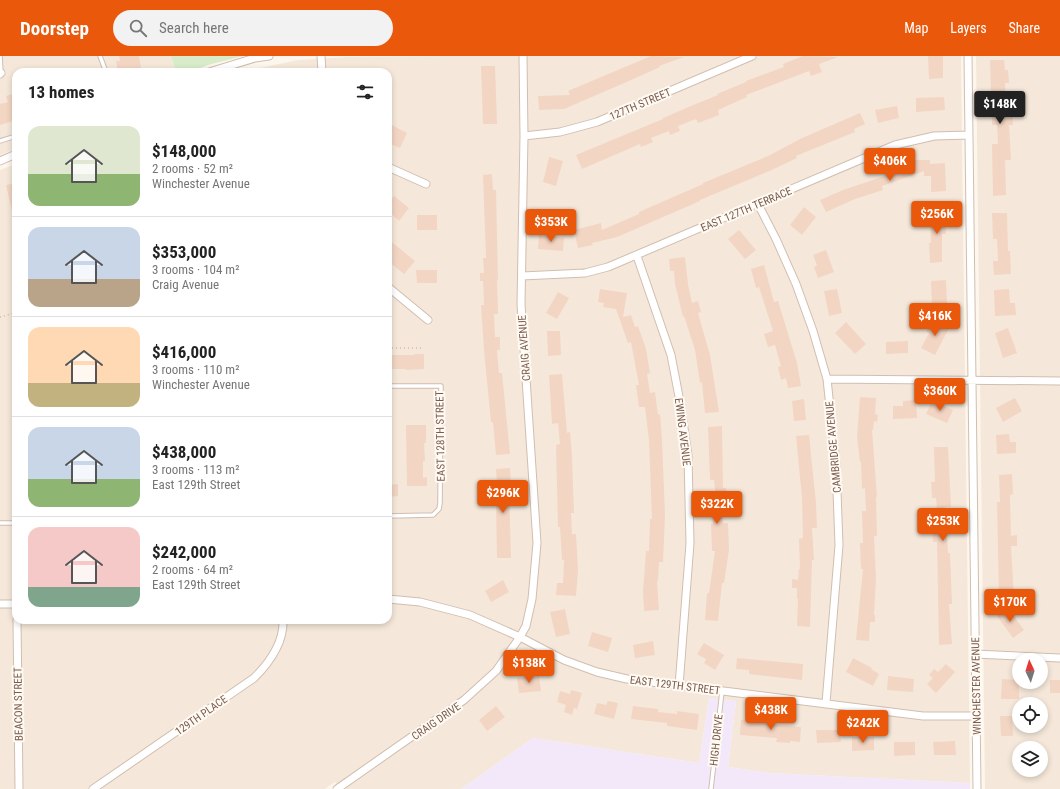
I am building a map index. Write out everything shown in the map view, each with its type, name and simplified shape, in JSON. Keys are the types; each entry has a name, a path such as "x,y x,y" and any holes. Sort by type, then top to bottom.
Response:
{"street":[{"path":"223,68 255,58 269,56"},
{"path":"321,56 322,68"},
{"name":"CRAIG AVENUE","path":"520,638 526,626 532,599 537,543 521,304 524,136 523,56"},
{"name":"127TH STREET","path":"524,136 560,132 597,122 752,56"},
{"name":"WINCHESTER AVENUE","path":"968,56 977,654 977,789"},
{"name":"EAST 127TH TERRACE","path":"522,276 585,273 608,267 637,256 895,145 934,136 969,135"},
{"path":"0,161 12,156"},
{"path":"392,169 426,184"},
{"name":"CAMBRIDGE AVENUE","path":"758,204 776,239 796,284 814,331 827,379 836,464 839,544 826,703"},
{"name":"EWING AVENUE","path":"637,256 671,355 681,407 688,456 690,543 679,686"},
{"path":"392,291 428,320"},
{"path":"827,379 1060,381"},
{"name":"EAST 129TH STREET","path":"392,599 420,602 470,615 564,660 597,672 627,679 923,716 976,716"},
{"path":"0,604 12,604"},
{"name":"BEACON STREET","path":"17,624 19,789"},
{"name":"129TH PLACE","path":"93,789 254,678 268,663 278,645 282,624"},
{"name":"CRAIG DRIVE","path":"337,789 464,700 496,671 520,638"},
{"path":"977,654 1060,658"}],"lane":[{"path":"0,56 0,74"},
{"path":"100,56 104,68"},
{"path":"0,141 12,137"},
{"name":"EAST 128TH STREET","path":"392,386 441,386 439,509 433,515 392,516"},
{"path":"0,523 12,523"},
{"name":"HIGH DRIVE","path":"711,789 722,691"}],"path":[{"path":"0,316 12,314"},
{"path":"392,348 421,348"}],"shaded area":[{"path":"0,56 171,56 175,68 12,68 12,150 0,155"},
{"path":"961,56 970,783 770,773 728,767 736,701 709,698 699,763 533,738 461,789 341,789 335,782 325,789 0,789 0,170 12,166 12,624 392,624 392,68 260,68 298,60 348,57"},
{"path":"976,56 1060,56 1060,789 985,789"},
{"path":"709,698 736,701 728,767 770,773 970,783 970,789 461,789 533,738 699,763"}],"green space":[{"path":"171,56 243,56 200,68 175,68"}],"building":[{"path":"119,56 139,56 141,68 117,68 116,61 120,61"},
{"path":"651,56 684,57 659,66 660,67 564,109 539,110 538,96 570,95 568,91"},
{"path":"803,56 838,57 819,64 822,72 811,76 809,71 746,95 747,97 718,110 719,115 698,123 696,119 678,126 680,131 670,135 669,131 651,138 653,142 641,147 640,144 582,169 576,155 663,119 746,81 784,67 783,64"},
{"path":"928,56 943,56 943,78 929,79"},
{"path":"990,60 1004,60 1005,70 1008,70 1009,83 1005,83 1006,106 1012,106 1013,125 1009,125 1011,160 1005,160 1006,195 993,196 992,144 998,144 997,125 992,125"},
{"path":"481,66 495,66 497,124 483,124"},
{"path":"12,94 12,121 0,125 0,104 8,102 6,96"},
{"path":"944,97 945,110 916,112 916,98"},
{"path":"897,106 899,118 878,123 875,110"},
{"path":"860,113 865,124 854,129 855,132 796,156 797,158 774,169 617,237 578,248 574,230 601,223 602,230"},
{"path":"392,125 407,133 400,148 392,145"},
{"path":"549,157 563,161 556,186 543,182"},
{"path":"916,160 930,160 930,164 945,163 946,191 931,192 931,176 924,176 924,171 882,186 883,190 855,199 826,212 820,200 843,190 885,176 883,172"},
{"path":"492,174 493,190 496,190 498,280 498,314 494,314 495,337 500,337 500,350 497,350 499,373 502,373 510,454 496,455 484,351 481,305 484,305 483,281 480,281 480,273 484,273 483,258 486,258 483,175"},
{"path":"12,184 12,212 6,185"},
{"path":"394,196 409,208 399,221 392,215 392,199"},
{"path":"804,207 816,217 802,235 790,225"},
{"path":"945,208 946,234 942,234 942,262 930,263 930,214 934,213 934,209"},
{"path":"992,213 1007,213 1008,251 1010,251 1011,274 994,275 993,261 998,261 997,239 993,239"},
{"path":"417,215 437,215 437,230 417,230"},
{"path":"739,230 756,250 745,259 728,239"},
{"path":"539,235 564,238 563,251 538,249"},
{"path":"392,242 415,261 404,274 392,264"},
{"path":"826,250 834,272 818,278 814,267 817,265 813,255"},
{"path":"685,257 692,303 698,301 701,312 698,313 710,355 719,412 705,413 702,382 700,383 695,350 684,316 683,317 675,284 674,271 670,271 669,259"},
{"path":"764,265 774,302 778,301 783,317 797,363 801,386 788,388 786,378 781,380 778,367 781,366 775,345 768,347 764,334 773,331 759,287 756,288 751,269"},
{"path":"416,270 437,270 437,283 417,283"},
{"path":"946,280 947,306 932,306 931,281"},
{"path":"600,289 627,293 623,317 631,315 635,327 638,326 646,349 650,373 647,374 650,393 655,392 658,415 660,414 665,515 663,562 659,562 657,581 659,610 644,611 643,591 646,551 649,551 650,519 652,519 649,441 645,407 639,407 636,385 639,385 631,342 628,343 616,309 603,307 604,303 598,302"},
{"path":"837,289 842,313 829,316 824,291"},
{"path":"1009,289 1010,303 1015,303 1016,315 995,316 994,290"},
{"path":"558,292 569,298 557,319 546,313"},
{"path":"937,319 950,326 935,355 921,348 929,333 926,332 930,325 933,327"},
{"path":"846,322 866,344 855,354 835,333"},
{"path":"1008,328 1017,353 1003,358 995,333"},
{"path":"547,331 560,331 561,355 548,356"},
{"path":"908,341 908,353 886,354 886,342"},
{"path":"414,354 424,354 424,369 392,369 392,355 415,355"},
{"path":"562,374 567,433 570,432 572,456 574,513 571,513 572,534 576,534 578,571 576,596 556,595 557,583 563,583 564,560 562,560 560,527 558,527 556,445 560,444 558,423 552,424 549,375"},
{"path":"860,397 876,398 875,414 878,415 877,422 874,421 872,430 877,497 877,536 874,536 876,578 875,622 870,622 869,641 856,640 863,569 861,569 860,543 863,543 862,511 866,511 865,488 862,489 861,462 857,437"},
{"path":"1015,398 1022,411 1003,422 996,408"},
{"path":"804,399 806,420 794,421 792,401"},
{"path":"916,400 917,418 893,419 893,406 903,406 903,401"},
{"path":"932,401 953,410 947,423 926,414"},
{"path":"406,425 426,425 423,478 427,477 427,486 407,486"},
{"path":"722,426 723,488 726,488 728,508 721,509 723,523 728,523 729,550 724,583 722,583 718,621 705,620 707,593 709,593 715,551 712,551 711,524 713,524 711,500 716,499 714,480 710,480 708,427"},
{"path":"1009,434 1010,442 1016,442 1016,453 997,454 996,435"},
{"path":"809,435 817,528 812,528 814,560 812,560 810,627 797,626 797,588 792,588 792,579 798,580 800,569 799,539 803,538 802,498 796,436"},
{"path":"934,447 948,447 951,507 945,507 948,553 950,553 952,604 949,604 952,644 939,645 937,542 933,542 932,523 933,519 938,519 936,498 932,498 931,482 935,482"},
{"path":"510,468 511,488 509,488 511,558 497,558 496,502 498,502 496,469"},
{"path":"1012,474 1013,494 1010,495 1011,536 1017,535 1017,546 1011,546 1014,597 999,598 997,502 1000,502 999,475"},
{"path":"398,484 398,496 392,497 392,485"},
{"path":"503,580 509,592 491,602 485,591"},
{"path":"1008,608 1024,630 1013,638 997,616"},
{"path":"565,609 570,634 556,637 550,612"},
{"path":"592,632 612,638 608,652 588,646"},
{"path":"653,641 655,655 635,658 633,645"},
{"path":"704,643 724,655 715,670 704,663 706,659 697,654"},
{"path":"737,658 803,664 802,680 749,674 749,670 736,669"},
{"path":"853,658 872,668 871,669 879,674 873,686 846,672"},
{"path":"946,664 955,672 936,693 927,684 933,678 929,675 934,669 938,672"},
{"path":"539,676 541,691 519,693 517,678"},
{"path":"888,676 914,679 913,692 887,690"},
{"path":"1002,679 1012,680 1012,689 1019,689 1019,697 1012,697 1012,699 1001,699"},
{"path":"1050,680 1060,680 1060,693 1050,693"},
{"path":"571,690 582,693 577,709 574,708 572,715 564,712 566,705 557,702 560,691 570,694"},
{"path":"608,701 618,703 614,719 594,714 597,703 606,705"},
{"path":"496,706 505,717 487,731 479,720"},
{"path":"633,706 658,709 658,712 677,714 677,711 699,714 697,730 667,726 667,723 631,719"},
{"path":"1000,716 1012,716 1013,736 1001,736"},
{"path":"741,720 801,727 800,742 776,742 777,738 740,735"},
{"path":"816,730 840,730 841,742 817,743"},
{"path":"852,737 874,737 874,750 852,751"},
{"path":"955,741 956,755 934,755 933,742"},
{"path":"894,742 915,742 915,755 894,756"}]}
